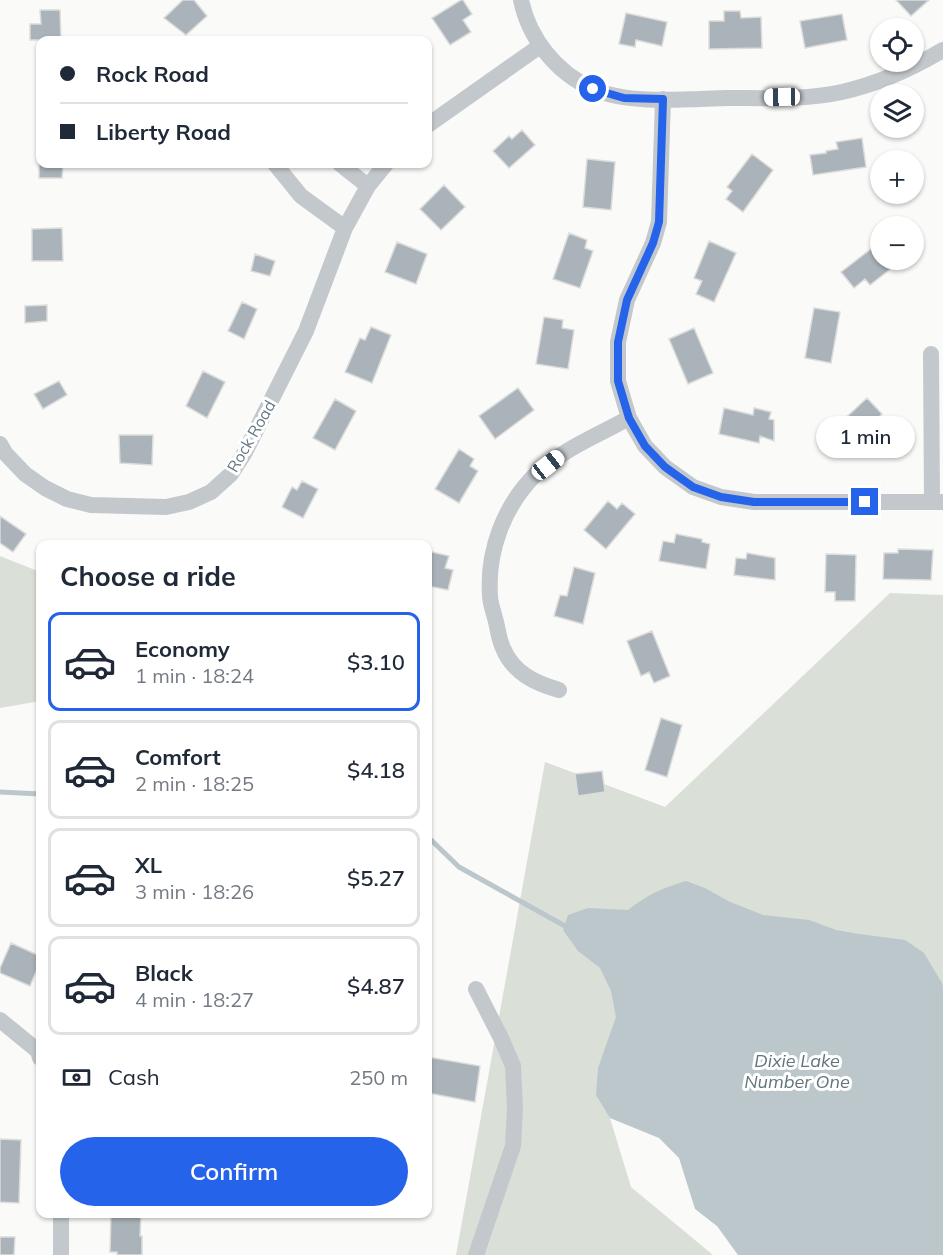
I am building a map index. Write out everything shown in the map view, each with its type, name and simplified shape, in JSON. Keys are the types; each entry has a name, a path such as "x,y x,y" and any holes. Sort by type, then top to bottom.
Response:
{"street":[{"path":"521,0 528,24 540,46 564,72 593,89 624,98 805,97 841,92 875,83 918,66 943,50"},
{"path":"432,122 540,46"},
{"path":"663,99 659,222 653,243 627,300 618,342 618,381 629,418 645,446 665,467 693,487 721,497 754,502 937,502 931,354"},
{"path":"278,168 301,196 345,228"},
{"path":"345,168 368,186"},
{"name":"Rock Road","path":"0,444 5,453 25,474 45,488 68,499 91,505 166,507 189,502 211,492 231,474 250,444 306,331 345,228 368,186 383,168"},
{"path":"559,690 541,685 525,676 512,664 502,648 490,597 490,571 494,546 510,507 535,475 560,455 629,418"},
{"path":"476,989 513,1066 516,1108 513,1146 476,1255"},
{"path":"0,1020 36,1049"},
{"path":"60,1255 61,1218"}],"shaded area":[{"path":"0,556 36,570 36,702 0,708"},
{"path":"890,593 943,595 943,987 904,961 606,1105 631,1187 713,1255 456,1255 545,762 665,807"}],"water":[{"name":"Dixie Lake Number One","path":"686,881 763,915 809,920 836,930 905,940 924,953 943,988 943,1255 738,1255 717,1226 695,1209 679,1158 659,1138 610,1118 596,1095 598,1068 616,1017 611,991 600,968 578,951 563,930 568,915 588,908 628,910 655,892"}],"building":[{"path":"183,0 194,0 207,16 186,35 164,18"},
{"path":"461,0 472,14 463,20 471,32 450,45 432,18"},
{"path":"896,0 929,0 911,16"},
{"path":"40,10 60,10 61,36 36,36 36,40 30,40 30,24 41,24"},
{"path":"724,11 740,11 741,18 761,17 762,48 709,49 709,21 724,21"},
{"path":"626,13 667,22 662,46 636,40 635,47 619,44"},
{"path":"842,14 847,40 805,48 800,21"},
{"path":"522,130 535,145 509,168 493,151 509,136 512,139"},
{"path":"862,138 866,167 813,175 810,155 838,149 836,142"},
{"path":"752,154 773,170 743,212 726,199 732,191 727,187"},
{"path":"587,159 615,162 611,210 583,207"},
{"path":"39,168 63,168 62,178 39,178"},
{"path":"444,185 465,207 441,230 420,209"},
{"path":"62,228 63,261 32,261 32,229"},
{"path":"569,233 587,240 585,248 593,251 580,288 553,279"},
{"path":"709,241 736,253 714,302 696,294 702,281 694,278"},
{"path":"397,242 427,254 416,284 385,272"},
{"path":"870,250 870,270 889,270 870,285 865,279 854,288 841,272"},
{"path":"255,254 275,261 270,276 251,271"},
{"path":"242,302 257,309 244,339 228,331"},
{"path":"47,305 47,321 25,323 25,306"},
{"path":"814,308 840,312 831,363 805,358"},
{"path":"544,317 563,320 562,328 574,330 568,369 536,364"},
{"path":"371,327 391,335 372,383 345,372 360,338 365,340"},
{"path":"694,328 713,373 688,384 669,339"},
{"path":"203,371 225,382 207,418 186,406"},
{"path":"59,381 67,395 43,409 34,394"},
{"path":"518,388 534,410 495,439 479,416"},
{"path":"867,398 882,414 877,419 881,424 855,448 851,443 838,455 823,439"},
{"path":"335,399 356,411 335,450 313,438"},
{"path":"724,408 753,415 754,408 771,412 769,419 774,420 774,441 760,436 759,443 719,434"},
{"path":"119,435 153,435 152,465 120,463"},
{"path":"459,449 474,459 470,466 478,471 459,503 435,489"},
{"path":"302,481 318,489 303,518 282,507 292,487 297,490"},
{"path":"608,501 617,509 622,503 635,514 606,549 584,530"},
{"path":"0,516 26,534 13,552 0,543"},
{"path":"676,534 702,539 702,542 710,544 706,569 659,561 663,541 674,543"},
{"path":"898,549 933,550 931,580 883,579 884,553 898,553"},
{"path":"432,552 449,556 445,568 453,570 448,590 432,587"},
{"path":"747,553 775,558 775,580 734,575 736,558 746,559"},
{"path":"826,554 856,555 855,601 835,601 835,592 825,592"},
{"path":"574,567 595,573 583,624 554,616 560,595 567,596"},
{"path":"652,631 670,676 654,683 649,672 641,676 627,641"},
{"path":"661,718 682,725 667,777 645,770"},
{"path":"602,771 605,792 578,796 575,774"},
{"path":"11,943 36,954 36,972 30,986 0,973"},
{"path":"432,1058 480,1066 475,1102 432,1094"},
{"path":"0,1139 21,1140 19,1203 0,1202"},
{"path":"111,1218 141,1218 142,1255 117,1255 117,1252 110,1252"},
{"path":"0,1237 15,1237 14,1255 0,1255"}],"waterway":[{"path":"0,792 36,794"},
{"path":"432,841 459,867 565,926"}],"route":[{"path":"593,89 624,98 663,99 659,222 653,243 627,300 618,342 618,381 629,418 645,446 665,467 693,487 721,497 754,502 865,502"}]}
